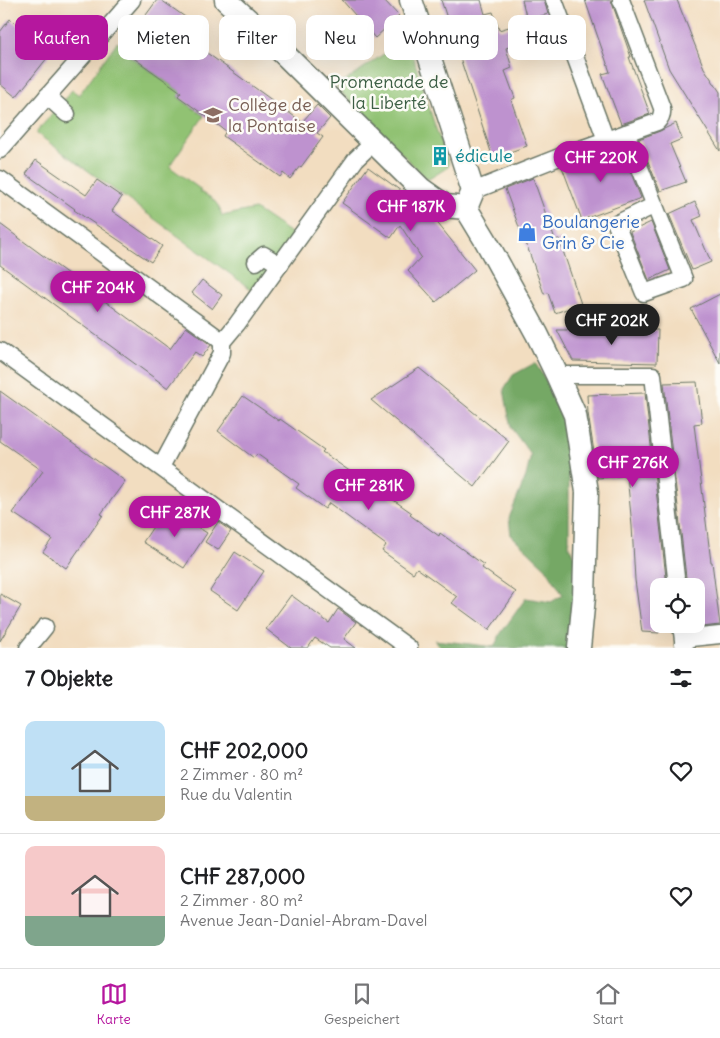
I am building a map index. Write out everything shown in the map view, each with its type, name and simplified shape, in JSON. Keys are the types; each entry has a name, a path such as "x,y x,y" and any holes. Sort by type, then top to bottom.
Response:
{"street":[{"path":"0,150 132,0"},
{"path":"226,0 271,41 421,189 445,206 469,199 606,140 660,120 662,113 621,0"},
{"path":"411,0 469,199 486,241 537,334 575,415 587,492 584,597 579,648"},
{"path":"554,0 606,140"},
{"path":"47,96 67,114"},
{"path":"626,133 655,205 684,279 644,293 616,224 655,205"},
{"path":"161,467 222,353 222,342 356,159 374,142"},
{"path":"0,179 222,342"},
{"path":"256,262 264,255 280,265"},
{"path":"0,351 409,648"},
{"path":"557,375 653,375 676,578"},
{"path":"28,648 45,627"},
{"path":"682,633 684,646"},
{"path":"684,646 691,638 720,636"}],"green space":[{"path":"117,42 118,60 135,60 181,92 178,97 204,116 170,167 214,201 219,207 222,216 255,209 295,236 255,292 36,133 72,90 79,95 104,60 108,60 108,55"},
{"name":"Promenade de la Liberté","path":"384,54 384,60 414,60 449,164 448,167 429,179 426,178 336,87"},
{"path":"535,363 551,388 569,434 569,546 582,569 567,648 441,648 434,640 494,647 501,633 526,598 551,602 563,595 546,568 511,535 509,518 526,476 531,455 511,428 504,389 513,375"}],"building":[{"path":"157,0 161,0 182,15 146,15"},
{"path":"342,0 384,0 398,15 384,15 384,30 375,38 374,15 355,15"},
{"path":"441,0 481,0 485,14 493,12 494,15 446,15"},
{"path":"522,0 544,0 548,14 526,15"},
{"path":"585,0 611,0 650,114 621,124 602,74 610,72"},
{"path":"644,0 677,0 704,68 720,92 720,151 669,69"},
{"path":"10,19 15,23 15,60 46,60 16,97 0,84 0,32"},
{"path":"498,27 499,30 508,27 508,47 506,48 508,60 512,68 505,71 515,98 511,100 527,146 493,158 461,60 498,60"},
{"path":"209,54 302,122 317,105 330,118 317,133 323,137 290,179 283,173 280,177 223,136 226,131 178,96 181,92 136,60 209,60"},
{"path":"676,123 682,139 670,144 686,182 660,191 639,139"},
{"path":"620,146 641,198 582,220 562,167"},
{"path":"36,160 86,195 97,180 122,197 112,211 162,246 151,262 74,210 26,174"},
{"path":"368,167 427,210 475,270 436,302 408,271 421,257 400,225 391,238 342,203"},
{"path":"533,178 555,240 559,239 581,304 555,313 548,293 544,294 505,189"},
{"path":"695,202 702,216 693,220 711,262 692,270 669,214"},
{"path":"651,222 670,270 649,280 630,232"},
{"path":"0,224 170,349 186,327 211,345 202,357 195,352 168,388 0,265"},
{"path":"202,280 222,295 212,309 192,293"},
{"path":"720,294 720,363 691,309"},
{"path":"557,330 658,330 657,363 573,361"},
{"path":"419,368 509,441 475,487 371,400"},
{"path":"697,382 702,423 694,424 720,625 705,627 705,578 686,578 664,383"},
{"path":"0,391 125,481 66,568 43,552 52,539 13,513 43,471 0,441"},
{"path":"645,393 666,578 650,578 650,632 642,632 635,580 627,475 598,478 587,395"},
{"path":"243,396 324,450 322,452 412,513 410,515 439,536 440,533 484,565 482,568 516,592 489,630 452,603 457,597 417,568 413,573 382,551 386,545 329,503 325,509 296,488 299,484 257,454 254,458 218,431"},
{"path":"166,507 207,533 184,568 143,542"},
{"path":"218,522 231,531 218,550 205,542"},
{"path":"235,552 264,571 238,610 210,591"},
{"path":"0,594 21,606 0,641"},
{"path":"291,595 329,623 338,609 356,622 344,639 356,648 330,648 315,638 308,648 291,648 266,629"}],"place":[{"name":"Collège de la Pontaise","path":"213,115"},
{"name":"édicule","path":"440,156"},
{"name":"Boulangerie Grin & Cie","path":"527,232"}]}
